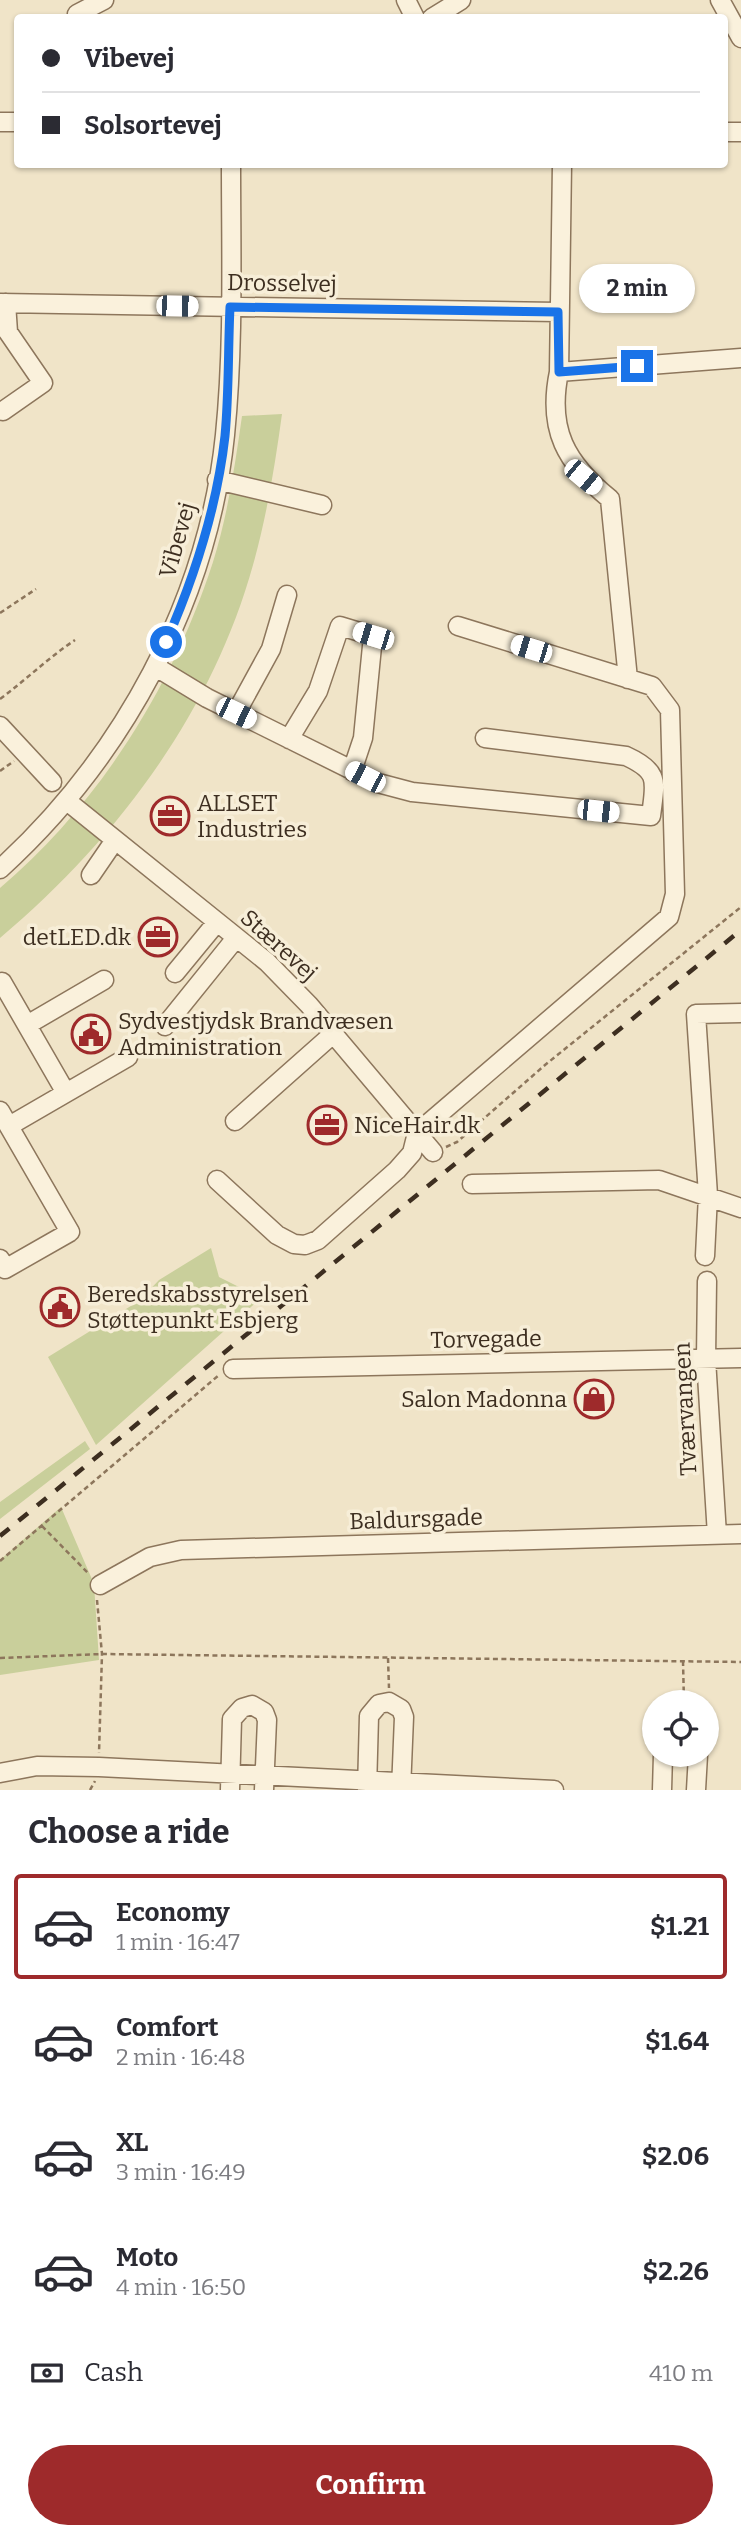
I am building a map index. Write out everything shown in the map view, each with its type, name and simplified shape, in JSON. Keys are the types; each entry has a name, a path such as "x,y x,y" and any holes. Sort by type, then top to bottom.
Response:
{"street":[{"path":"75,11 104,0"},
{"path":"438,14 461,0"},
{"path":"728,14 741,38"},
{"name":"Vibevej","path":"0,869 67,801 115,736 156,667 188,593 211,516 225,436 230,307 231,168"},
{"path":"562,168 559,372 554,397 563,446 583,477 610,499 628,679"},
{"name":"Drosselvej","path":"3,411 43,383 8,332 3,303 558,312"},
{"path":"559,372 741,358"},
{"path":"217,480 323,505"},
{"path":"236,713 271,649 287,594"},
{"path":"289,739 318,691 340,626 373,636 363,738 352,771"},
{"path":"217,1180 277,1235 294,1244 306,1245 318,1240 397,1170 411,1153 417,1133 669,917 675,894 670,710 652,686 458,626"},
{"path":"156,667 236,713 378,783 412,792 651,816 655,779 651,770 641,763 626,756 485,738"},
{"path":"0,726 52,782"},
{"name":"Stærevej","path":"67,801 267,962 433,1152"},
{"path":"91,875 115,840"},
{"path":"176,973 217,922"},
{"path":"165,1026 236,938"},
{"path":"27,1025 104,980"},
{"path":"0,984 66,1093"},
{"path":"705,1256 708,1195 696,1014 741,1013"},
{"path":"235,1121 332,1034"},
{"path":"0,1259 5,1269 70,1231 4,1118 66,1093 128,1057"},
{"path":"472,1184 659,1180 741,1208"},
{"name":"Tværvangen","path":"706,1281 706,1359 717,1535"},
{"name":"Torvegade","path":"233,1369 741,1358"},
{"name":"Baldursgade","path":"100,1585 150,1557 181,1550 741,1534"},
{"path":"367,1785 369,1716 379,1704 389,1702 401,1709 404,1717 402,1786"},
{"path":"230,1782 232,1719 242,1707 252,1705 264,1712 267,1720 265,1783"},
{"path":"0,1773 37,1766 99,1768 230,1782 554,1790"},
{"path":"662,1790 663,1767"},
{"path":"696,1790 697,1767"}],"path":[{"path":"0,613 36,589"},
{"path":"0,699 41,669 45,660 75,640"},
{"path":"433,1152 457,1142 584,1033 741,907"},
{"path":"0,1561 210,1382 233,1369"},
{"path":"42,1526 100,1585 95,1605 103,1654 99,1768"},
{"path":"0,1658 103,1654 741,1662"},
{"path":"388,1658 389,1702"},
{"path":"683,1661 684,1690"}],"green space":[{"path":"282,414 270,490 253,565 235,620 186,722 155,770 83,859 0,938 0,888 36,855 100,781 129,740 177,653 213,562 223,526 242,416"},
{"path":"211,1248 219,1277 261,1298 96,1445 48,1357 139,1301 159,1280"},
{"path":"85,1441 90,1449 0,1519 0,1502"},
{"path":"61,1507 94,1584 99,1660 0,1675 0,1560"}],"railway":[{"path":"0,1536 741,930"}],"place":[{"name":"ALLSET Industries","path":"170,816"},
{"name":"detLED.dk","path":"158,937"},
{"name":"Sydvestjydsk Brandvæsen Administration","path":"91,1034"},
{"name":"NiceHair.dk","path":"327,1125"},
{"name":"Beredskabsstyrelsen Støttepunkt Esbjerg","path":"60,1307"},
{"name":"Salon Madonna","path":"594,1399"}],"route":[{"path":"166,642 188,593 211,516 225,436 230,307 558,312 559,372 637,366"}]}
